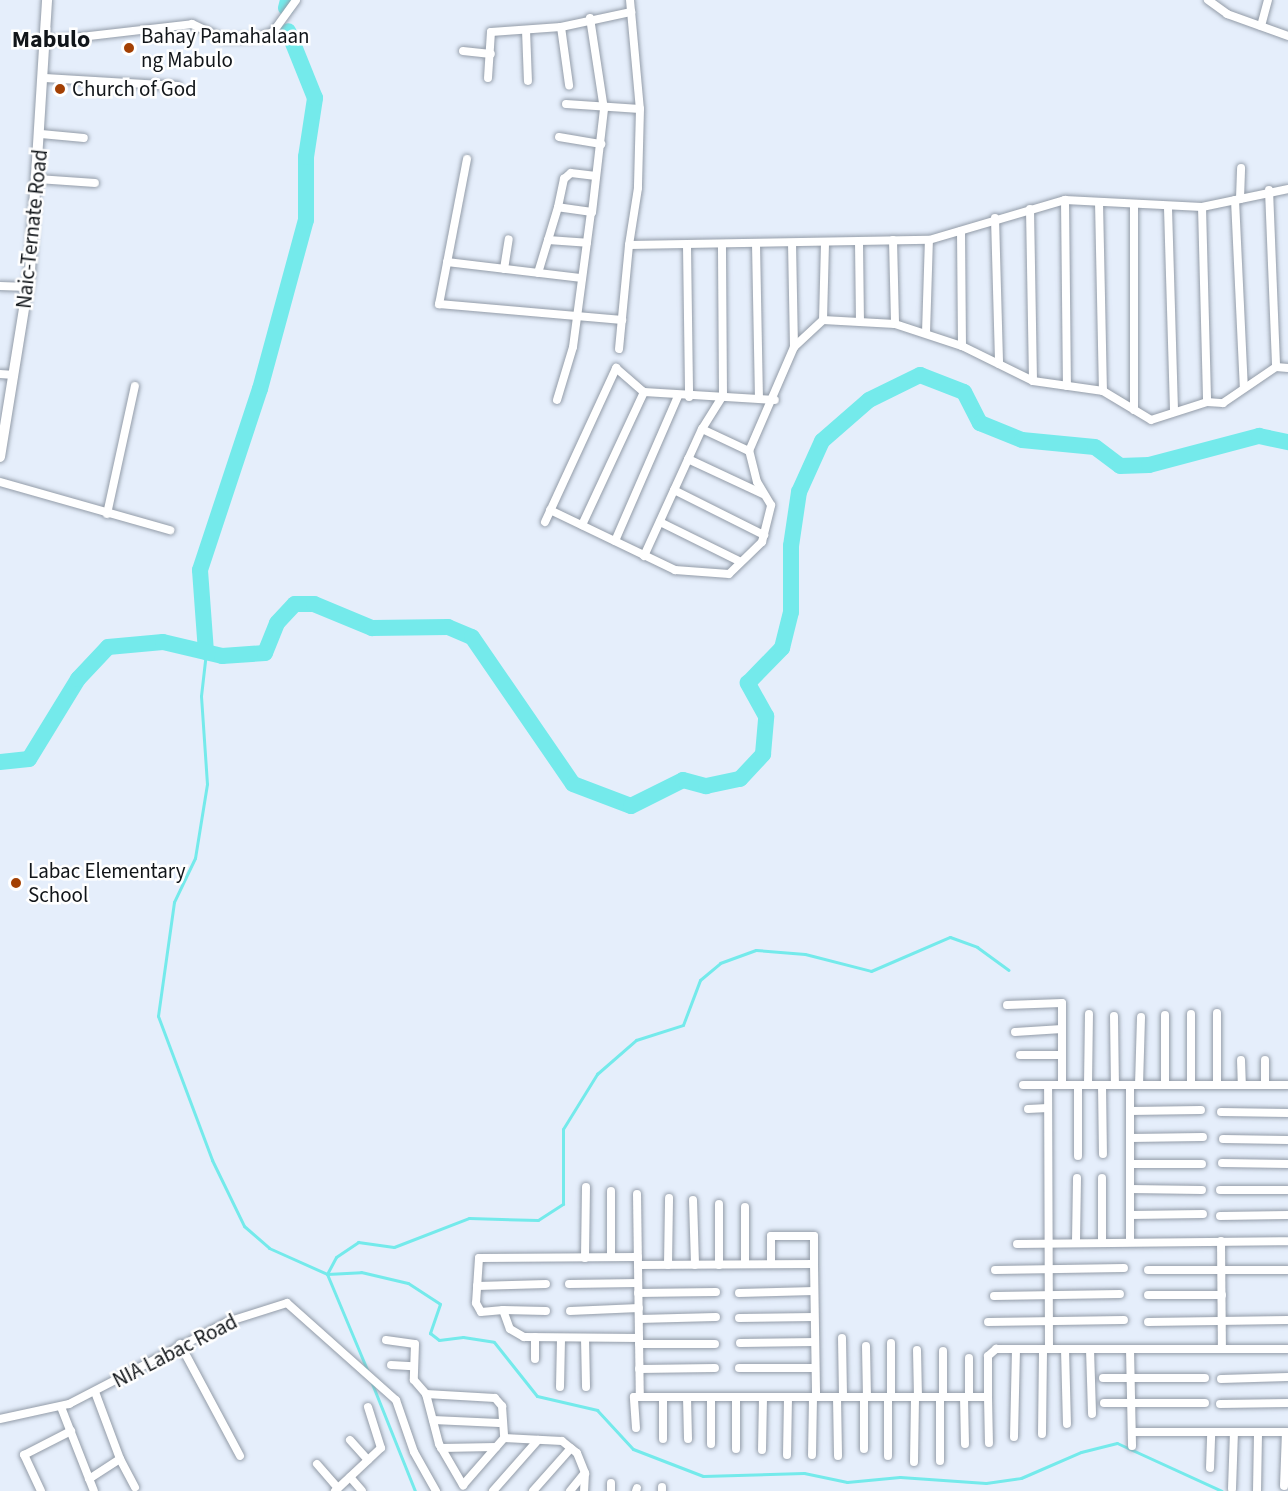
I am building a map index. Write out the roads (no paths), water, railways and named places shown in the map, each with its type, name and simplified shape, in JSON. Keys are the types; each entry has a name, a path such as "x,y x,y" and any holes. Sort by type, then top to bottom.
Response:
{"main road":[{"name":"Naic-Ternate Road","path":"0,457 28,287 45,78 47,0"}],"street":[{"path":"46,41 192,24 224,39 256,38 273,32 296,0"},
{"path":"619,349 629,245 638,188 640,109 630,0"},
{"path":"1209,0 1227,14 1288,36"},
{"path":"1261,26 1268,0"},
{"path":"488,78 491,32 561,27 590,18 631,12"},
{"path":"557,400 577,313 601,144 604,109 590,18"},
{"path":"561,27 569,86"},
{"path":"526,30 528,81"},
{"path":"463,51 491,54"},
{"path":"45,78 178,86"},
{"path":"566,104 604,109 640,109"},
{"path":"41,134 84,138"},
{"path":"559,138 601,144"},
{"path":"467,159 440,304 577,313 622,320"},
{"path":"1240,168 1237,200 1244,388"},
{"path":"538,273 564,179 571,174 596,176"},
{"path":"38,178 95,183"},
{"path":"629,245 687,246 929,240 994,218 1065,200 1168,208 1202,207 1237,200 1269,190 1288,189"},
{"path":"1269,190 1276,367"},
{"path":"1065,200 1067,386"},
{"path":"1099,202 1103,391"},
{"path":"1134,204 1134,410"},
{"path":"558,207 591,212"},
{"path":"1202,207 1207,402"},
{"path":"1168,208 1174,411"},
{"path":"1030,209 1033,381"},
{"path":"994,218 999,364"},
{"path":"961,231 962,346"},
{"path":"504,269 509,239"},
{"path":"548,240 587,243"},
{"path":"893,240 895,324"},
{"path":"926,333 929,240"},
{"path":"859,242 860,320"},
{"path":"792,243 795,347"},
{"path":"823,320 825,243"},
{"path":"644,556 702,429 723,395 722,244"},
{"path":"756,244 759,397"},
{"path":"687,246 689,397"},
{"path":"447,262 582,278"},
{"path":"0,286 28,287"},
{"path":"749,451 775,400 795,347 809,327 823,320 860,320 895,324 926,333 962,346 1033,381 1103,391 1151,420 1207,402 1223,403 1276,367 1288,368"},
{"path":"545,522 616,368 644,392 689,397 723,395 775,400"},
{"path":"0,374 14,375"},
{"path":"107,514 135,386"},
{"path":"582,525 644,392"},
{"path":"615,541 678,396"},
{"path":"550,510 675,570 729,574 764,535 771,505 749,451 702,429"},
{"path":"688,459 765,495"},
{"path":"0,482 47,491 107,514 170,530"},
{"path":"674,490 764,535"},
{"path":"660,522 741,562"},
{"path":"1007,1005 1062,1003 1062,1085"},
{"path":"1217,1013 1217,1085"},
{"path":"1088,1085 1089,1014"},
{"path":"1191,1014 1191,1085"},
{"path":"1165,1085 1166,1015"},
{"path":"1114,1016 1115,1085"},
{"path":"1139,1085 1141,1017"},
{"path":"1015,1032 1062,1029"},
{"path":"1020,1055 1062,1055"},
{"path":"1241,1060 1242,1085"},
{"path":"1265,1060 1265,1085"},
{"path":"1023,1085 1288,1085"},
{"path":"1077,1156 1078,1085"},
{"path":"1102,1085 1103,1154"},
{"path":"1130,1085 1130,1241"},
{"path":"1042,1434 1049,1320 1048,1086"},
{"path":"1028,1109 1048,1108"},
{"path":"1130,1111 1201,1110"},
{"path":"1221,1113 1288,1113"},
{"path":"1130,1138 1203,1137"},
{"path":"1223,1139 1288,1140"},
{"path":"1222,1163 1288,1164"},
{"path":"1130,1164 1202,1164"},
{"path":"1076,1242 1077,1178"},
{"path":"1102,1178 1102,1242"},
{"path":"585,1258 586,1187"},
{"path":"1130,1189 1202,1190"},
{"path":"1220,1190 1288,1190"},
{"path":"611,1191 611,1257"},
{"path":"638,1194 640,1397"},
{"path":"668,1265 669,1198"},
{"path":"693,1200 695,1265"},
{"path":"718,1204 720,1264"},
{"path":"745,1207 745,1264"},
{"path":"1130,1215 1203,1214"},
{"path":"1220,1216 1288,1215"},
{"path":"771,1264 771,1236 814,1236 815,1368 812,1455"},
{"path":"1221,1241 1222,1349"},
{"path":"1017,1244 1288,1241"},
{"path":"546,1311 481,1312 477,1286 479,1258 611,1257 668,1265 813,1264"},
{"path":"995,1270 1124,1268"},
{"path":"1148,1270 1288,1270"},
{"path":"569,1284 638,1283"},
{"path":"477,1286 546,1284"},
{"path":"638,1293 716,1292"},
{"path":"739,1293 814,1292"},
{"path":"994,1296 1120,1294"},
{"path":"1148,1295 1222,1295"},
{"name":"NIA Labac Road","path":"0,1419 61,1407 95,1392 180,1344 287,1303 396,1400 414,1452 436,1491"},
{"path":"570,1311 639,1308"},
{"path":"503,1310 510,1329 536,1337 715,1344"},
{"path":"639,1319 716,1317"},
{"path":"740,1318 814,1317"},
{"path":"988,1322 1124,1320"},
{"path":"1148,1322 1288,1320"},
{"path":"535,1359 536,1337"},
{"path":"560,1387 561,1338"},
{"path":"585,1338 586,1387"},
{"path":"838,1456 842,1338"},
{"path":"386,1340 415,1344 414,1366 418,1388 426,1394 495,1398 502,1406 499,1423 504,1438"},
{"path":"740,1343 815,1342"},
{"path":"888,1456 891,1343"},
{"path":"180,1344 240,1456"},
{"path":"864,1449 866,1346"},
{"path":"989,1443 988,1356 996,1349 1288,1349"},
{"path":"1014,1437 1016,1349"},
{"path":"1065,1349 1067,1424"},
{"path":"1090,1349 1092,1414"},
{"path":"1130,1349 1132,1446"},
{"path":"914,1462 917,1350"},
{"path":"940,1461 943,1351"},
{"path":"965,1444 969,1358"},
{"path":"391,1365 414,1366"},
{"path":"639,1369 715,1368"},
{"path":"739,1368 815,1368"},
{"path":"1221,1379 1288,1377"},
{"path":"1103,1378 1205,1378"},
{"path":"95,1392 120,1459 135,1487"},
{"path":"426,1394 441,1448 465,1488 504,1438"},
{"path":"636,1428 634,1397 988,1397"},
{"path":"663,1397 663,1439"},
{"path":"687,1397 688,1439"},
{"path":"711,1397 711,1444"},
{"path":"736,1397 736,1449"},
{"path":"762,1397 762,1450"},
{"path":"787,1455 788,1397"},
{"path":"1104,1404 1205,1403"},
{"path":"1220,1404 1288,1403"},
{"path":"61,1407 94,1491"},
{"path":"317,1464 336,1490 381,1448 368,1407"},
{"path":"433,1420 499,1423"},
{"path":"40,1491 24,1455 70,1431"},
{"path":"1132,1432 1287,1432 1284,1486"},
{"path":"1210,1468 1211,1432"},
{"path":"1232,1489 1234,1432"},
{"path":"1257,1491 1258,1432"},
{"path":"504,1438 562,1441 571,1448 585,1473 584,1491"},
{"path":"350,1440 368,1461"},
{"path":"493,1491 538,1440"},
{"path":"441,1448 496,1447"},
{"path":"533,1491 571,1448"},
{"path":"89,1479 120,1459"},
{"path":"570,1491 585,1473"},
{"path":"350,1477 362,1491"}],"waterway":[{"path":"286,8 288,0"},
{"path":"206,652 200,570 260,389 306,220 306,157 315,98 288,31"},
{"path":"0,762 29,759 78,679 108,647 163,642 222,656 265,653 277,623 295,604 314,604 372,628 448,627 472,637 573,784 631,806 683,780 706,786 740,779 763,754 766,716 748,683 782,648 791,612 791,546 799,492 822,441 869,400 920,375 964,392 980,423 1022,440 1095,447 1120,466 1149,465 1259,436 1288,442"},
{"path":"206,652 201,696 207,784 195,858 174,902 158,1016 212,1160 244,1226 269,1248 327,1274 361,1272 408,1283 440,1304 430,1333 439,1340 463,1337 494,1342 537,1396 597,1410 633,1449 703,1476 804,1473 847,1482 900,1477 986,1483 1021,1478 1081,1452 1117,1443 1222,1491"},
{"path":"327,1274 336,1257 358,1242 394,1247 469,1218 538,1220 563,1204 563,1129 597,1074 636,1040 683,1025 700,980 720,963 756,950 805,954 871,971 950,937 977,947 1009,970"},
{"path":"327,1274 368,1372"},
{"path":"371,1381 415,1491"}],"place":[{"name":"Bahay Pamahalaan ng Mabulo","path":"129,48"},
{"name":"Church of God","path":"60,89"},
{"name":"Labac Elementary School","path":"16,883"}],"district":[{"name":"Mabulo","path":"51,40"}]}
